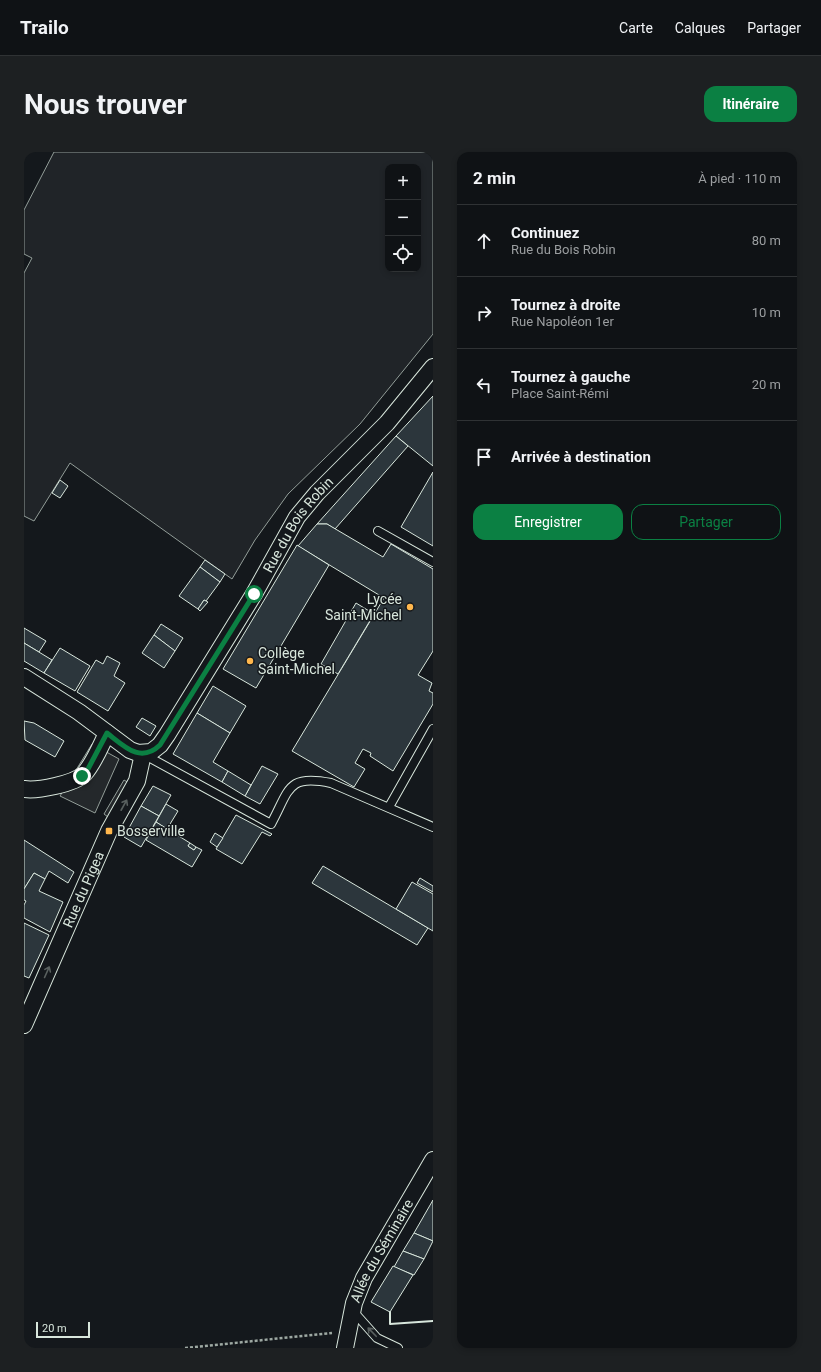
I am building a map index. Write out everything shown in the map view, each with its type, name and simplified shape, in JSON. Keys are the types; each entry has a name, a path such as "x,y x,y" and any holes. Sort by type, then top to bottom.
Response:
{"street":[{"name":"Rue du Bois Robin","path":"143,754 155,749 167,735 254,594 297,517 317,493 387,423 433,367"},
{"path":"24,677 79,712 130,750 143,754"},
{"path":"24,789 30,790 58,785 82,776 88,769 107,733"},
{"name":"Rue du Pigea","path":"24,1025 109,831 137,781 143,754"},
{"name":"Allée du Séminaire","path":"347,1341 352,1310 364,1278 433,1160"}],"lane":[{"path":"378,531 433,562"},
{"path":"389,807 433,729"},
{"path":"143,754 271,824 292,786 299,781 313,780 331,783 433,827"},
{"path":"352,1310 377,1338 398,1348"}],"path":[{"path":"185,1348 334,1333 347,1341"}],"shaded area":[{"path":"54,152 433,152 433,334 360,424 288,494 255,540 232,579 70,463 34,521 24,516 24,273 32,258 24,254 24,210"},
{"path":"92,744 119,759 95,813 60,796"},
{"path":"124,780 129,783 108,817 104,814"}],"building":[{"path":"433,396 433,466 396,436"},
{"path":"396,436 408,446 335,529 327,524 317,524"},
{"path":"433,472 433,546 401,527"},
{"path":"60,480 68,486 60,498 52,493"},
{"path":"317,524 327,524 383,557 391,544 433,569 433,651 418,675 432,683 429,691 433,693 433,704 393,771 370,756 371,753 363,749 355,763 365,769 354,787 292,751 384,598 298,546"},
{"path":"297,545 329,565 256,688 223,669"},
{"path":"205,560 225,574 220,582 200,567"},
{"path":"200,567 220,582 198,609 179,596"},
{"path":"204,600 208,602 200,611 198,609"},
{"path":"356,603 374,614 338,674 321,664"},
{"path":"161,624 183,638 175,651 154,635"},
{"path":"24,628 46,641 39,652 24,643"},
{"path":"154,635 175,651 164,668 142,653"},
{"path":"24,643 52,660 44,673 24,661"},
{"path":"60,648 90,666 75,691 44,673"},
{"path":"107,656 120,663 114,676 125,683 108,711 77,692 96,660 103,664"},
{"path":"213,686 246,706 230,733 197,713"},
{"path":"197,713 230,733 213,762 228,771 222,782 173,754"},
{"path":"142,718 156,726 150,736 136,727"},
{"path":"24,721 34,723 64,741 55,757 25,740"},
{"path":"262,766 278,774 260,804 245,796"},
{"path":"228,771 251,785 245,796 222,782"},
{"path":"153,786 171,795 159,816 141,806"},
{"path":"166,804 178,811 167,829 156,822"},
{"path":"141,806 159,816 141,847 124,837"},
{"path":"236,815 272,834 270,836 262,832 242,864 216,849"},
{"path":"156,822 190,843 188,846 194,850 196,847 202,850 192,867 146,840"},
{"path":"215,833 223,838 217,847 210,842"},
{"path":"24,840 74,872 68,883 49,871 45,879 34,873 24,889"},
{"path":"190,843 196,847 194,850 188,846"},
{"path":"323,866 428,928 417,945 312,883"},
{"path":"34,873 45,879 39,891 63,902 50,932 24,918 24,905 26,901 24,900 24,889"},
{"path":"420,878 433,886 433,892 417,883"},
{"path":"412,882 433,894 433,931 396,909"},
{"path":"24,923 49,935 29,978 24,976"},
{"path":"433,1200 433,1241 414,1233"},
{"path":"414,1233 433,1241 424,1259 403,1251"},
{"path":"403,1251 424,1259 414,1275 394,1267"},
{"path":"393,1266 413,1275 390,1312 371,1302"}],"wall":[{"path":"390,1312 390,1324 433,1321"}],"place":[{"name":"Lycée Saint-Michel","path":"410,607"},
{"name":"Collège Saint-Michel","path":"250,661"},
{"name":"Bosserville","path":"109,831"}],"route":[{"path":"82,776 88,769 107,733 130,750 138,753 143,754 151,752 160,745 254,594"}]}
